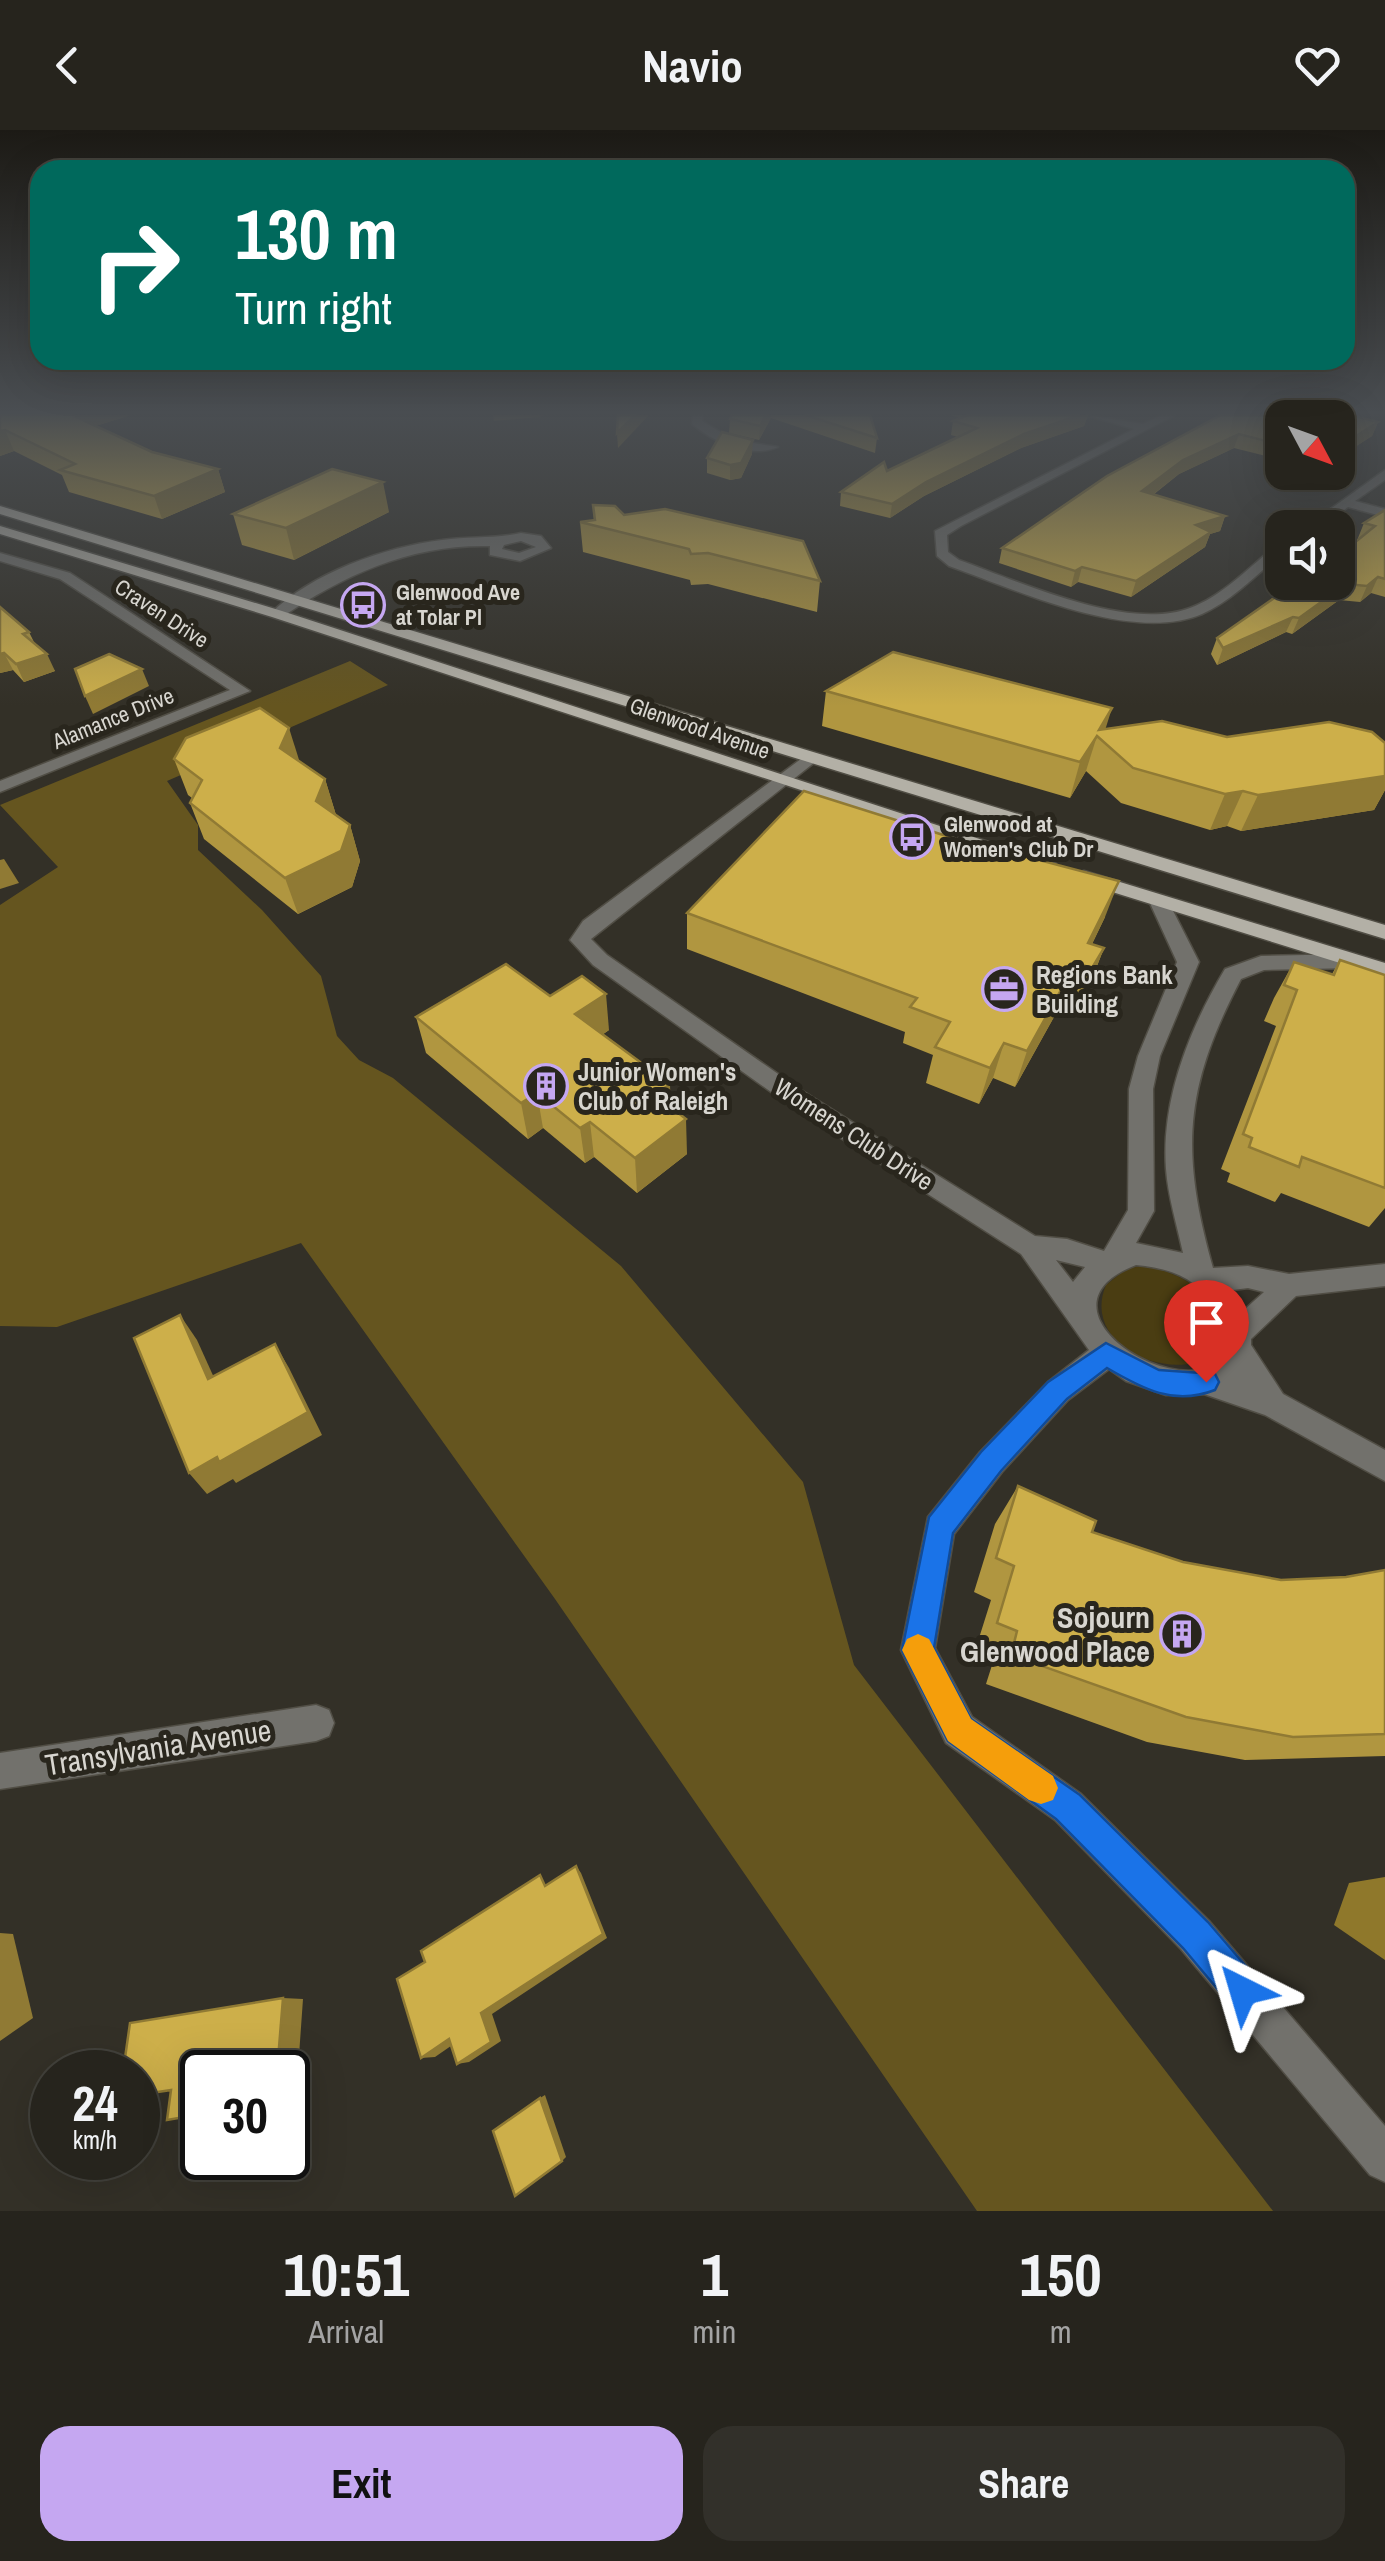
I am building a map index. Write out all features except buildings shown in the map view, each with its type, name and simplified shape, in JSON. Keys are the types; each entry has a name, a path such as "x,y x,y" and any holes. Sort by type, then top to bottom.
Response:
{"main road":[{"name":"Glenwood Avenue","path":"6,512 1385,932"},
{"name":"Glenwood Avenue","path":"0,530 277,614 778,780 1385,970"},
{"path":"1202,912 1218,880"}],"street":[{"path":"977,512 940,534 937,543 954,563 1097,608 1156,618 1195,612 1265,561"},
{"path":"277,614 297,599 382,557 454,540 498,542"},
{"name":"Craven Drive","path":"0,557 65,576 242,691"},
{"name":"Alamance Drive","path":"0,788 242,691"},
{"name":"Womens Club Drive","path":"809,758 590,926 580,940 600,960 796,1098 1030,1246 1084,1317"},
{"path":"1159,901 1188,962 1149,1056 1141,1089 1140,1210 1110,1260 1085,1285 1084,1317 1106,1354 1154,1382 1181,1386 1206,1382 1225,1371 1238,1341 1289,1285"},
{"path":"1273,1404 1238,1341 1235,1314 1205,1277 1178,1171 1182,1096 1214,1008 1233,974 1261,964 1354,961"},
{"name":"Womens Club Drive","path":"1030,1246 1110,1260"},
{"path":"1110,1260 1157,1256 1205,1277 1248,1277 1289,1285 1385,1276"},
{"path":"1106,1354 1058,1391 991,1462 939,1528 918,1650 959,1730 1068,1807 1170,1909 1385,2160"},
{"path":"1206,1382 1273,1404 1385,1466"},
{"name":"Transylvania Avenue","path":"0,1771 316,1723"}],"shaded area":[{"path":"350,661 388,685 167,781 198,825 198,850 262,910 321,976 337,1036 359,1060 393,1078 621,1266 803,1482 854,1665 1273,2211 977,2211 555,1599 301,1243 57,1327 0,1326 0,905 58,867 0,805"},
{"path":"1140,1266 1191,1283 1215,1308 1221,1323 1219,1339 1210,1357 1192,1364 1171,1365 1151,1361 1116,1340 1105,1325 1101,1306 1106,1285 1126,1269"},
{"path":"1385,1877 1385,1960 1334,1925 1349,1883"}],"slow traffic":[{"path":"918,1650 959,1730 1041,1788"}],"place":[{"name":"Glenwood Ave at Tolar Pl","path":"363,605"},
{"name":"Glenwood at Women's Club Dr","path":"912,837"},
{"name":"Regions Bank Building","path":"1004,989"},
{"name":"Junior Women's Club of Raleigh","path":"546,1086"},
{"name":"Sojourn Glenwood Place","path":"1182,1634"}],"route":[{"path":"1206,1382 1181,1386 1154,1382 1129,1371 1106,1354 1058,1391 991,1462 939,1528 918,1650 959,1730 1068,1807 1196,1935 1243,1991"}]}
